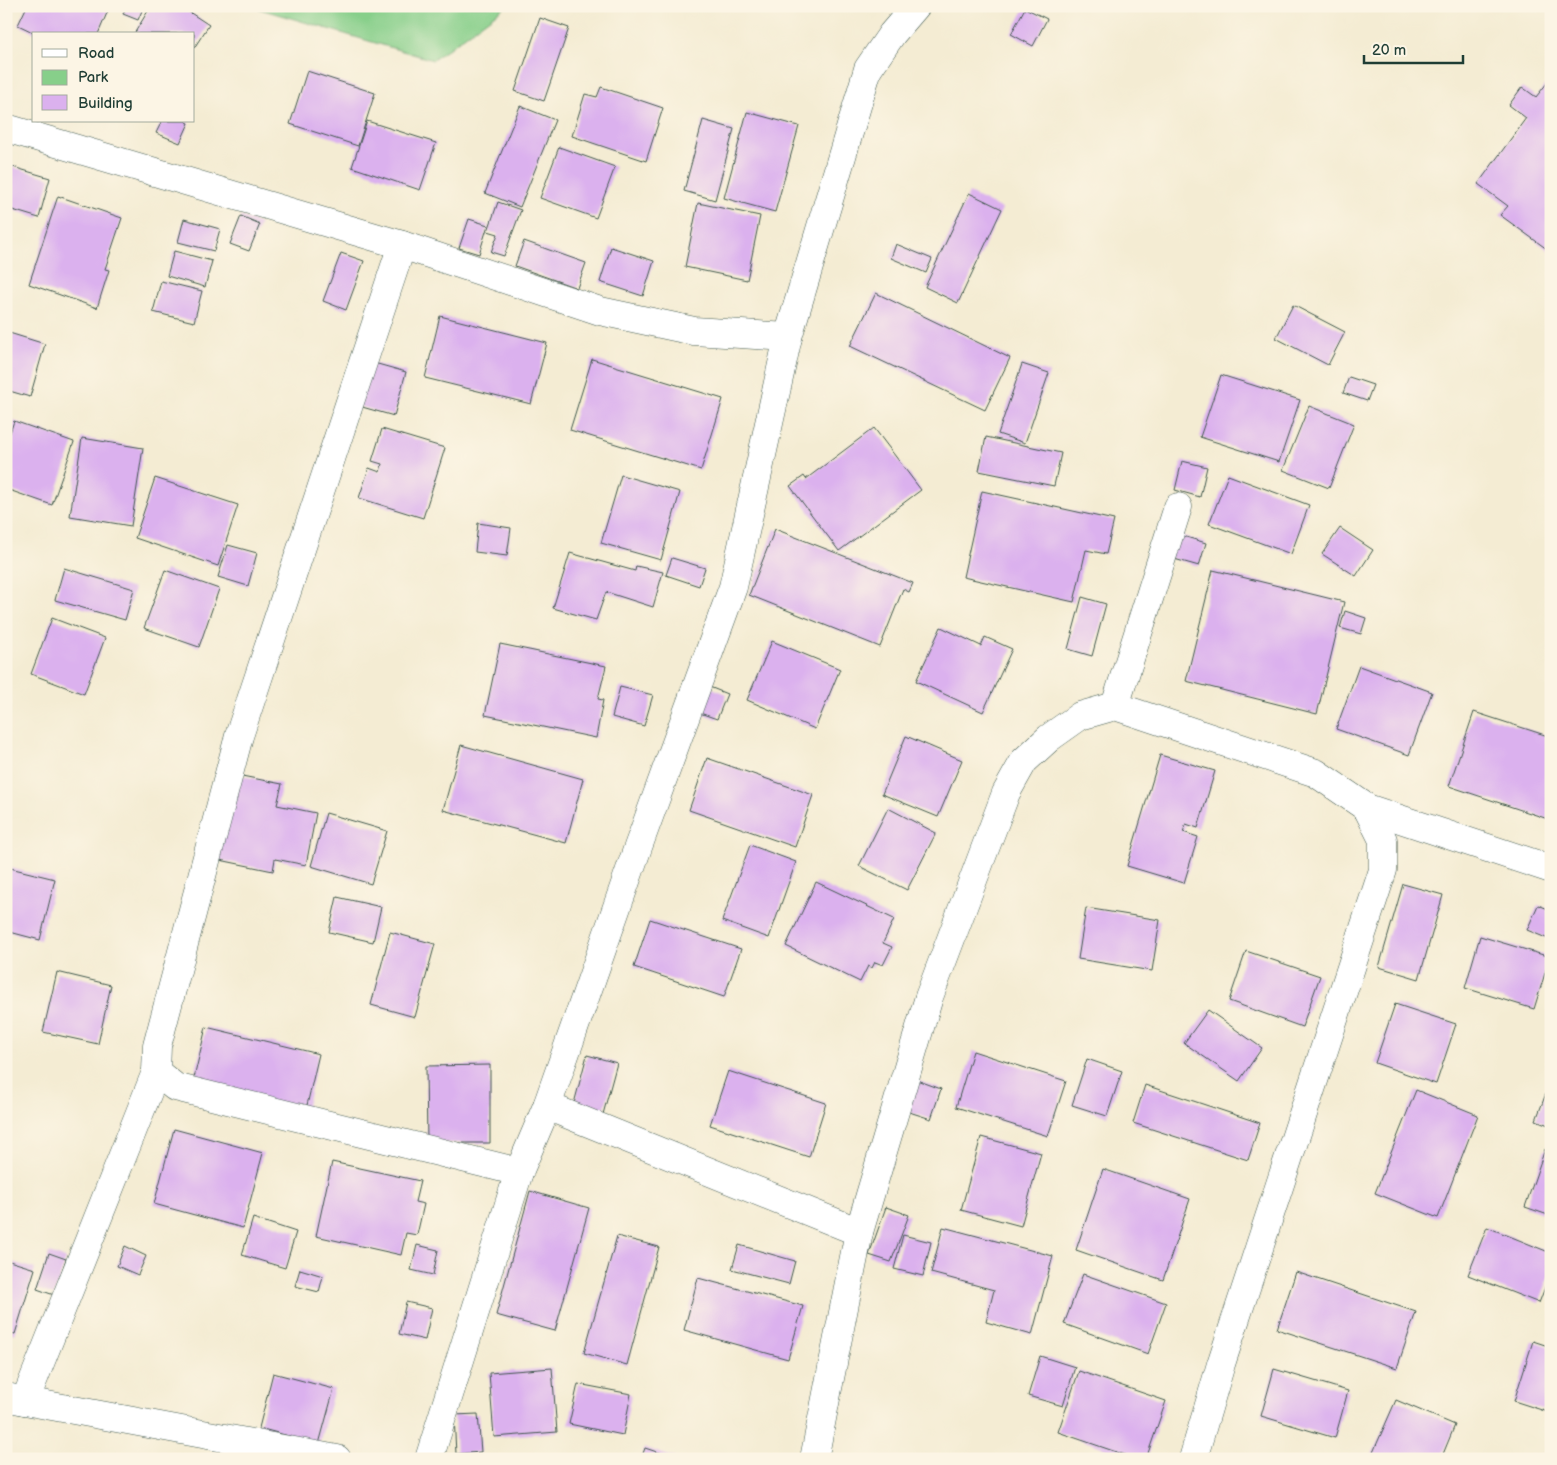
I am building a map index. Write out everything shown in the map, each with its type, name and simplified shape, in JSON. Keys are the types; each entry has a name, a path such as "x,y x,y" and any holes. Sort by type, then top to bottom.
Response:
{"street":[{"path":"430,1459 519,1172 548,1106 638,847 733,586 788,337 868,69 892,34 916,6"},
{"path":"6,128 402,245 600,311 694,331 788,337"},
{"path":"337,1459 16,1399 156,1072 157,1046 239,736 402,245"},
{"path":"1115,706 1178,507"},
{"path":"814,1459 859,1232 929,996 1006,793 1024,761 1048,738 1080,716 1115,706 1316,773 1367,808 1551,869"},
{"path":"1193,1459 1221,1364 1383,870 1383,840 1367,808"},
{"path":"156,1072 175,1087 519,1172"},
{"path":"548,1106 859,1232"}],"green space":[{"path":"250,6 506,6 433,60"}],"building":[{"path":"27,6 110,6 99,32 33,32 18,25"},
{"path":"126,6 144,6 138,20 123,14"},
{"path":"151,6 180,6 209,25 195,46 195,32 135,32"},
{"path":"1025,8 1047,19 1033,46 1011,34"},
{"path":"540,18 569,28 544,101 515,91"},
{"path":"307,71 375,93 358,146 290,124"},
{"path":"1551,78 1551,252 1500,215 1508,206 1478,184 1526,118 1509,105 1522,87 1536,97"},
{"path":"601,87 663,108 646,161 572,136 585,94 597,97"},
{"path":"520,106 555,120 520,207 485,193"},
{"path":"747,112 799,126 775,212 724,198"},
{"path":"703,120 734,129 715,200 684,191"},
{"path":"367,121 436,143 420,190 352,167"},
{"path":"162,122 189,123 180,143 156,133"},
{"path":"559,147 615,167 596,218 540,198"},
{"path":"6,165 50,178 39,218 6,208"},
{"path":"969,193 1002,209 958,303 925,287"},
{"path":"58,196 122,218 105,269 109,270 97,308 29,284"},
{"path":"498,202 521,210 504,256 491,252 498,234 488,231"},
{"path":"698,203 760,216 747,280 685,267"},
{"path":"241,216 260,224 249,251 230,244"},
{"path":"184,219 220,229 214,251 178,242"},
{"path":"469,219 488,225 479,254 459,248"},
{"path":"524,241 586,263 577,288 515,266"},
{"path":"896,244 932,259 926,273 891,258"},
{"path":"611,247 654,261 643,296 600,282"},
{"path":"174,251 212,261 205,287 167,276"},
{"path":"341,253 364,261 346,310 323,301"},
{"path":"161,281 202,291 194,322 153,312"},
{"path":"876,293 1010,358 985,410 850,346"},
{"path":"1293,305 1345,332 1328,365 1276,338"},
{"path":"440,316 547,343 531,404 425,378"},
{"path":"6,332 45,344 30,397 6,390"},
{"path":"592,359 723,399 701,470 570,430"},
{"path":"367,361 406,372 394,416 355,405"},
{"path":"1022,364 1049,373 1025,443 998,434"},
{"path":"1221,375 1300,400 1279,462 1200,437"},
{"path":"1349,377 1373,385 1367,401 1343,393"},
{"path":"1309,406 1354,424 1329,488 1283,470"},
{"path":"14,421 74,442 52,505 6,489 6,444"},
{"path":"874,428 921,490 839,551 790,486 804,476 806,479"},
{"path":"382,429 445,448 423,518 359,498 369,468 380,472 382,464 372,461"},
{"path":"986,437 1061,453 1054,486 979,471"},
{"path":"82,438 143,448 131,526 70,516"},
{"path":"1182,461 1207,467 1200,497 1175,490"},
{"path":"621,475 680,492 661,560 601,543"},
{"path":"1228,475 1309,505 1291,554 1209,524"},
{"path":"155,478 238,505 218,566 135,538"},
{"path":"982,491 1114,520 1106,554 1086,550 1074,602 963,577"},
{"path":"478,523 511,528 507,556 475,552"},
{"path":"1340,528 1373,550 1356,576 1322,554"},
{"path":"775,529 913,583 909,592 903,589 880,647 749,595"},
{"path":"1173,533 1206,543 1199,566 1167,557"},
{"path":"228,545 257,553 248,586 218,577"},
{"path":"570,553 635,571 636,566 663,572 653,607 606,592 596,620 553,608"},
{"path":"672,558 705,568 699,586 666,575"},
{"path":"64,568 134,589 125,620 55,600"},
{"path":"165,570 219,589 199,647 144,628"},
{"path":"1213,570 1344,602 1317,714 1186,681"},
{"path":"1082,597 1106,604 1092,656 1068,649"},
{"path":"1345,611 1366,618 1361,634 1340,628"},
{"path":"52,618 105,638 84,694 31,674"},
{"path":"941,627 981,646 985,637 1012,649 983,712 916,681"},
{"path":"772,641 840,669 815,729 747,700"},
{"path":"500,644 606,666 598,699 603,700 596,738 485,715"},
{"path":"1359,666 1432,692 1409,755 1336,729"},
{"path":"707,686 727,694 717,719 697,712"},
{"path":"620,687 653,695 644,726 612,717"},
{"path":"1474,712 1551,737 1551,820 1449,786"},
{"path":"906,736 962,760 938,817 882,794"},
{"path":"461,745 583,779 566,843 443,810"},
{"path":"1160,755 1215,771 1198,828 1186,824 1183,832 1198,837 1184,883 1127,866"},
{"path":"707,758 813,795 795,847 689,810"},
{"path":"232,774 282,784 277,805 316,813 306,865 275,859 273,871 215,859"},
{"path":"888,808 936,833 907,890 859,866"},
{"path":"326,813 387,831 371,884 311,866"},
{"path":"750,845 796,862 769,938 722,921"},
{"path":"6,867 55,879 40,940 6,931"},
{"path":"816,882 894,919 883,943 892,947 883,965 875,962 872,968 868,966 860,982 786,946"},
{"path":"1403,884 1443,895 1419,979 1379,967"},
{"path":"337,897 381,907 373,942 329,932"},
{"path":"1538,905 1551,910 1551,940 1527,930"},
{"path":"1086,908 1160,920 1152,971 1078,959"},
{"path":"650,919 741,949 724,997 634,967"},
{"path":"390,932 435,944 415,1017 371,1005"},
{"path":"1480,936 1550,957 1534,1009 1465,988"},
{"path":"1246,951 1320,976 1302,1027 1229,1001"},
{"path":"57,972 111,985 98,1044 43,1032"},
{"path":"1395,1004 1456,1024 1436,1084 1375,1063"},
{"path":"1208,1010 1262,1048 1239,1081 1184,1043"},
{"path":"206,1027 319,1054 304,1118 191,1091"},
{"path":"973,1051 1066,1081 1048,1136 956,1107"},
{"path":"587,1055 617,1063 602,1118 572,1111"},
{"path":"1087,1059 1122,1071 1107,1116 1072,1105"},
{"path":"490,1065 490,1143 427,1143 426,1066"},
{"path":"728,1071 826,1103 809,1157 710,1125"},
{"path":"914,1079 941,1089 931,1119 903,1110"},
{"path":"1551,1080 1551,1126 1536,1120"},
{"path":"1145,1085 1260,1123 1248,1160 1133,1123"},
{"path":"1416,1090 1478,1115 1438,1218 1375,1193"},
{"path":"174,1129 263,1153 243,1228 154,1204"},
{"path":"981,1137 1041,1153 1021,1226 961,1210"},
{"path":"1545,1149 1551,1151 1551,1216 1525,1207"},
{"path":"332,1162 420,1181 415,1202 424,1204 417,1235 406,1233 401,1255 316,1236"},
{"path":"1103,1169 1190,1199 1163,1280 1076,1250"},
{"path":"530,1191 589,1208 555,1331 496,1315"},
{"path":"886,1207 909,1215 891,1262 869,1255"},
{"path":"253,1218 296,1232 285,1268 242,1255"},
{"path":"943,1227 1053,1256 1032,1335 986,1322 994,1290 931,1273"},
{"path":"1487,1227 1551,1253 1551,1272 1539,1303 1468,1275"},
{"path":"903,1235 931,1242 923,1276 894,1269"},
{"path":"617,1236 659,1247 627,1365 584,1353"},
{"path":"417,1245 438,1250 433,1275 411,1270"},
{"path":"739,1245 795,1261 789,1284 732,1269"},
{"path":"125,1246 146,1256 138,1275 117,1266"},
{"path":"49,1253 66,1259 54,1295 37,1289"},
{"path":"6,1260 35,1269 15,1334 6,1332"},
{"path":"300,1269 323,1276 319,1292 295,1286"},
{"path":"1296,1272 1416,1312 1397,1368 1277,1329"},
{"path":"1083,1274 1166,1303 1148,1354 1064,1324"},
{"path":"698,1278 803,1306 788,1359 684,1330"},
{"path":"406,1302 432,1308 425,1340 399,1334"},
{"path":"1533,1341 1551,1347 1551,1413 1514,1401"},
{"path":"1040,1356 1075,1367 1063,1406 1028,1396"},
{"path":"552,1368 557,1432 494,1437 489,1373"},
{"path":"1274,1369 1348,1391 1335,1438 1261,1416"},
{"path":"1079,1371 1166,1401 1146,1459 1137,1459 1058,1432"},
{"path":"273,1373 334,1389 319,1444 259,1428"},
{"path":"578,1384 631,1394 623,1435 569,1424"},
{"path":"1396,1400 1455,1425 1441,1459 1376,1459 1371,1457"},
{"path":"478,1414 481,1452 456,1454 454,1415"},
{"path":"645,1448 675,1458 675,1459 641,1459"}]}
